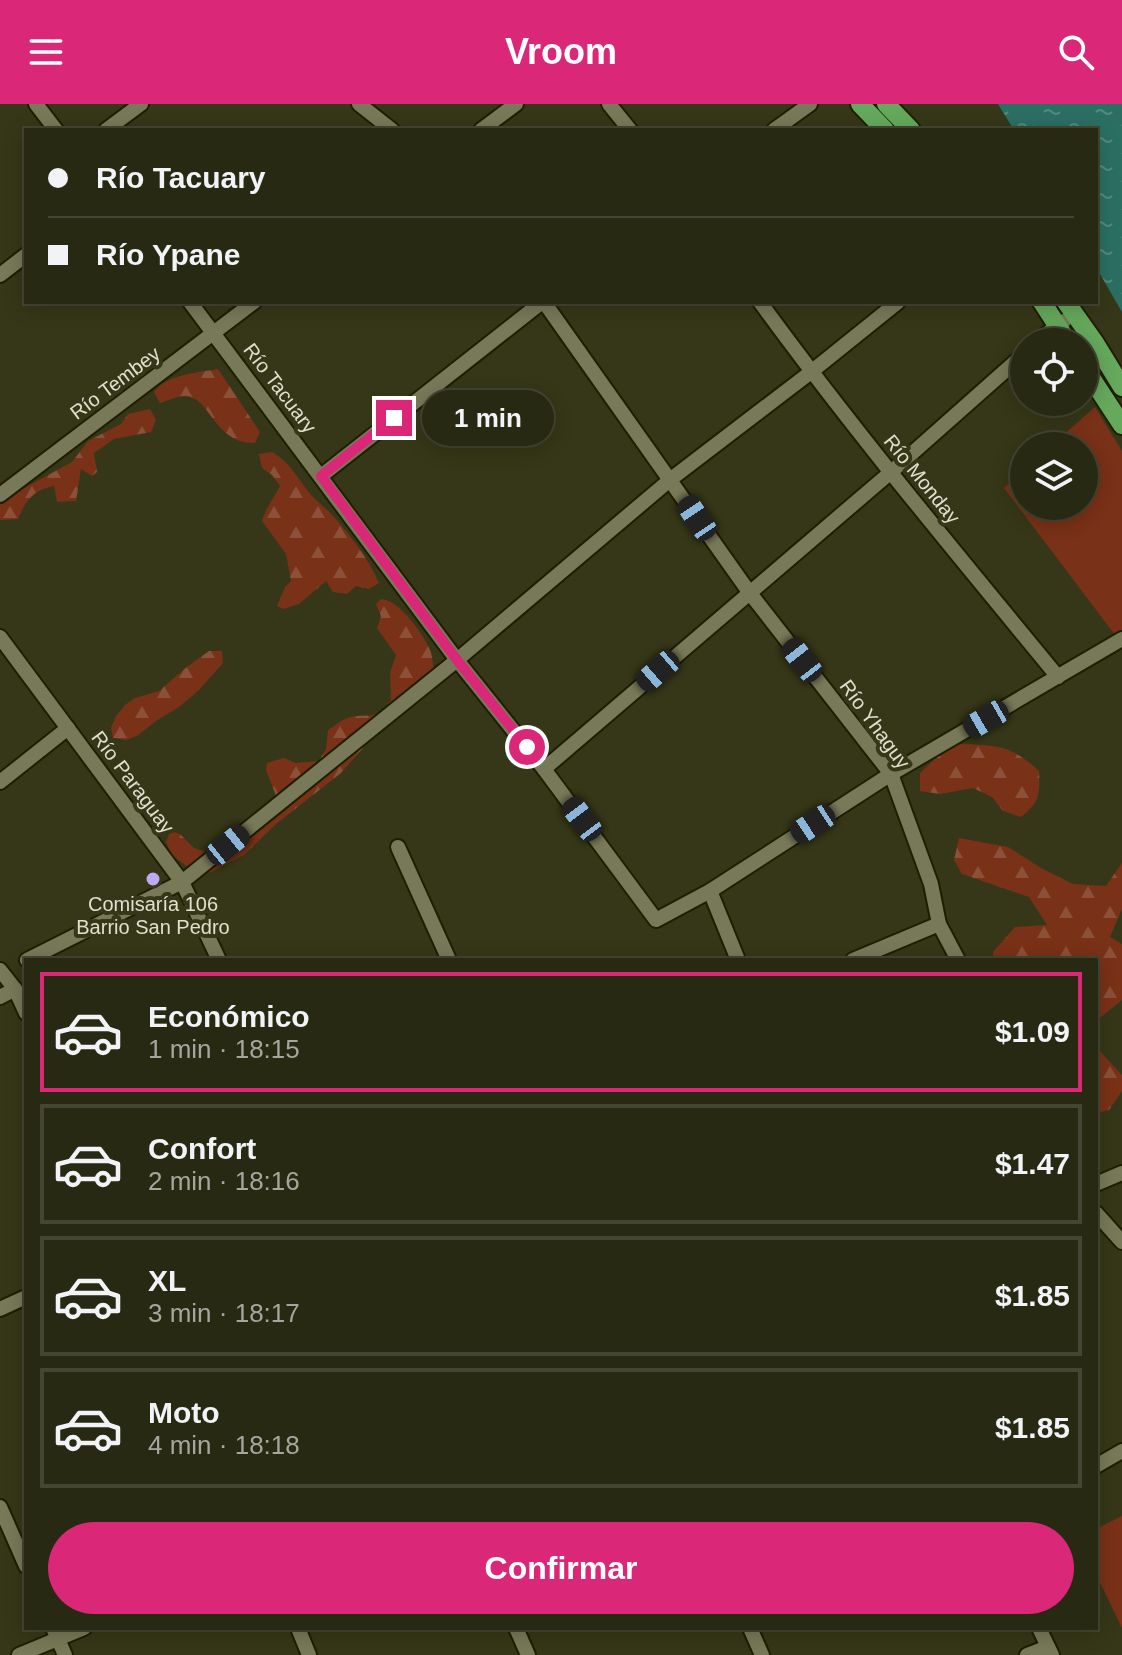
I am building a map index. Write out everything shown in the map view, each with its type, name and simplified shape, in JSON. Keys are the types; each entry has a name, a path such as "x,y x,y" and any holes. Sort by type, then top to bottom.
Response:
{"main road":[{"path":"860,104 883,128"},
{"path":"886,104 909,128"},
{"path":"1043,304 1059,328"},
{"path":"1071,308 1122,387"},
{"path":"1098,388 1122,425"}],"street":[{"path":"36,104 54,128"},
{"path":"109,128 141,104"},
{"path":"359,104 389,128"},
{"path":"484,128 516,104"},
{"path":"609,104 628,128"},
{"path":"777,128 810,104"},
{"path":"0,275 24,257"},
{"name":"Río Tacuary","path":"192,304 656,920 710,891"},
{"name":"Río Tembey","path":"0,495 251,304"},
{"path":"321,476 540,304"},
{"name":"Río Yhaguy","path":"544,304 749,592 891,774 931,884 939,924 957,958"},
{"name":"Río Monday","path":"761,304 811,372 1058,677"},
{"path":"31,958 182,882 457,660 671,479 896,304"},
{"path":"1054,328 1071,308"},
{"path":"544,769 1010,366"},
{"name":"Río Paraguay","path":"0,637 182,882 218,958"},
{"path":"737,958 710,891 891,774 1122,639"},
{"path":"0,782 68,728"},
{"path":"398,847 448,958"},
{"path":"858,958 939,924"},
{"path":"24,961 1,971 15,989 24,1009"},
{"path":"0,997 15,989"},
{"path":"1098,1183 1122,1173"},
{"path":"1098,1215 1122,1242"},
{"path":"0,1309 24,1298"},
{"path":"1098,1465 1122,1451"},
{"path":"0,1507 24,1561"},
{"path":"299,1630 309,1655"},
{"path":"517,1630 528,1655"},
{"path":"751,1630 762,1655"},
{"path":"1027,1655 1050,1651 1040,1630"},
{"path":"19,1655 56,1634 65,1655"}],"green space":[{"path":"218,369 260,432 255,443 230,436 194,398 182,396 160,403 154,392 174,378"},
{"path":"150,409 156,420 151,432 114,439 94,453 97,472 92,476 81,469 76,501 57,502 54,486 31,497 18,519 0,520 0,504 4,499 72,462 88,441 121,424 128,414"},
{"path":"1098,412 1122,451 1122,630 1115,635 1028,520 1098,520 1098,432 1067,432 1085,416 1098,416"},
{"path":"272,452 290,467 346,531 379,583 369,589 356,586 347,594 333,592 326,581 299,604 283,609 277,606 291,581 286,554 262,521 280,486 262,468 259,454"},
{"path":"1010,483 1010,496 1004,488"},
{"path":"381,599 402,611 421,634 432,656 434,681 419,700 370,740 341,773 276,824 244,855 211,872 193,871 172,855 166,842 171,830 194,848 206,852 241,837 278,801 266,770 267,763 284,758 296,763 319,761 326,749 328,730 345,719 374,715 391,700 390,673 396,655 377,628 381,616 376,604"},
{"path":"209,651 222,651 223,663 198,691 137,736 126,740 113,738 111,728 125,705 135,698 159,691"},
{"path":"961,744 1004,748 1021,756 1039,771 1039,792 1032,807 1021,817 1003,811 992,797 973,788 940,794 920,791 920,773 944,750"},
{"path":"959,838 1008,847 1073,884 1106,886 1122,863 1122,909 1110,937 1122,944 1122,1000 1098,1019 1098,958 993,958 993,952 1015,927 1047,925 1029,897 962,874 954,860"},
{"path":"1098,1049 1122,1075 1122,1091 1109,1110 1098,1113"},
{"path":"1122,1516 1122,1628 1098,1578 1098,1528"}],"water":[{"path":"998,104 1122,104 1122,312 1098,270 1098,128 1013,128"}],"place":[{"name":"Comisaría 106 Barrio San Pedro","path":"153,879"}],"route":[{"path":"394,418 321,476 457,660 527,747"}]}
